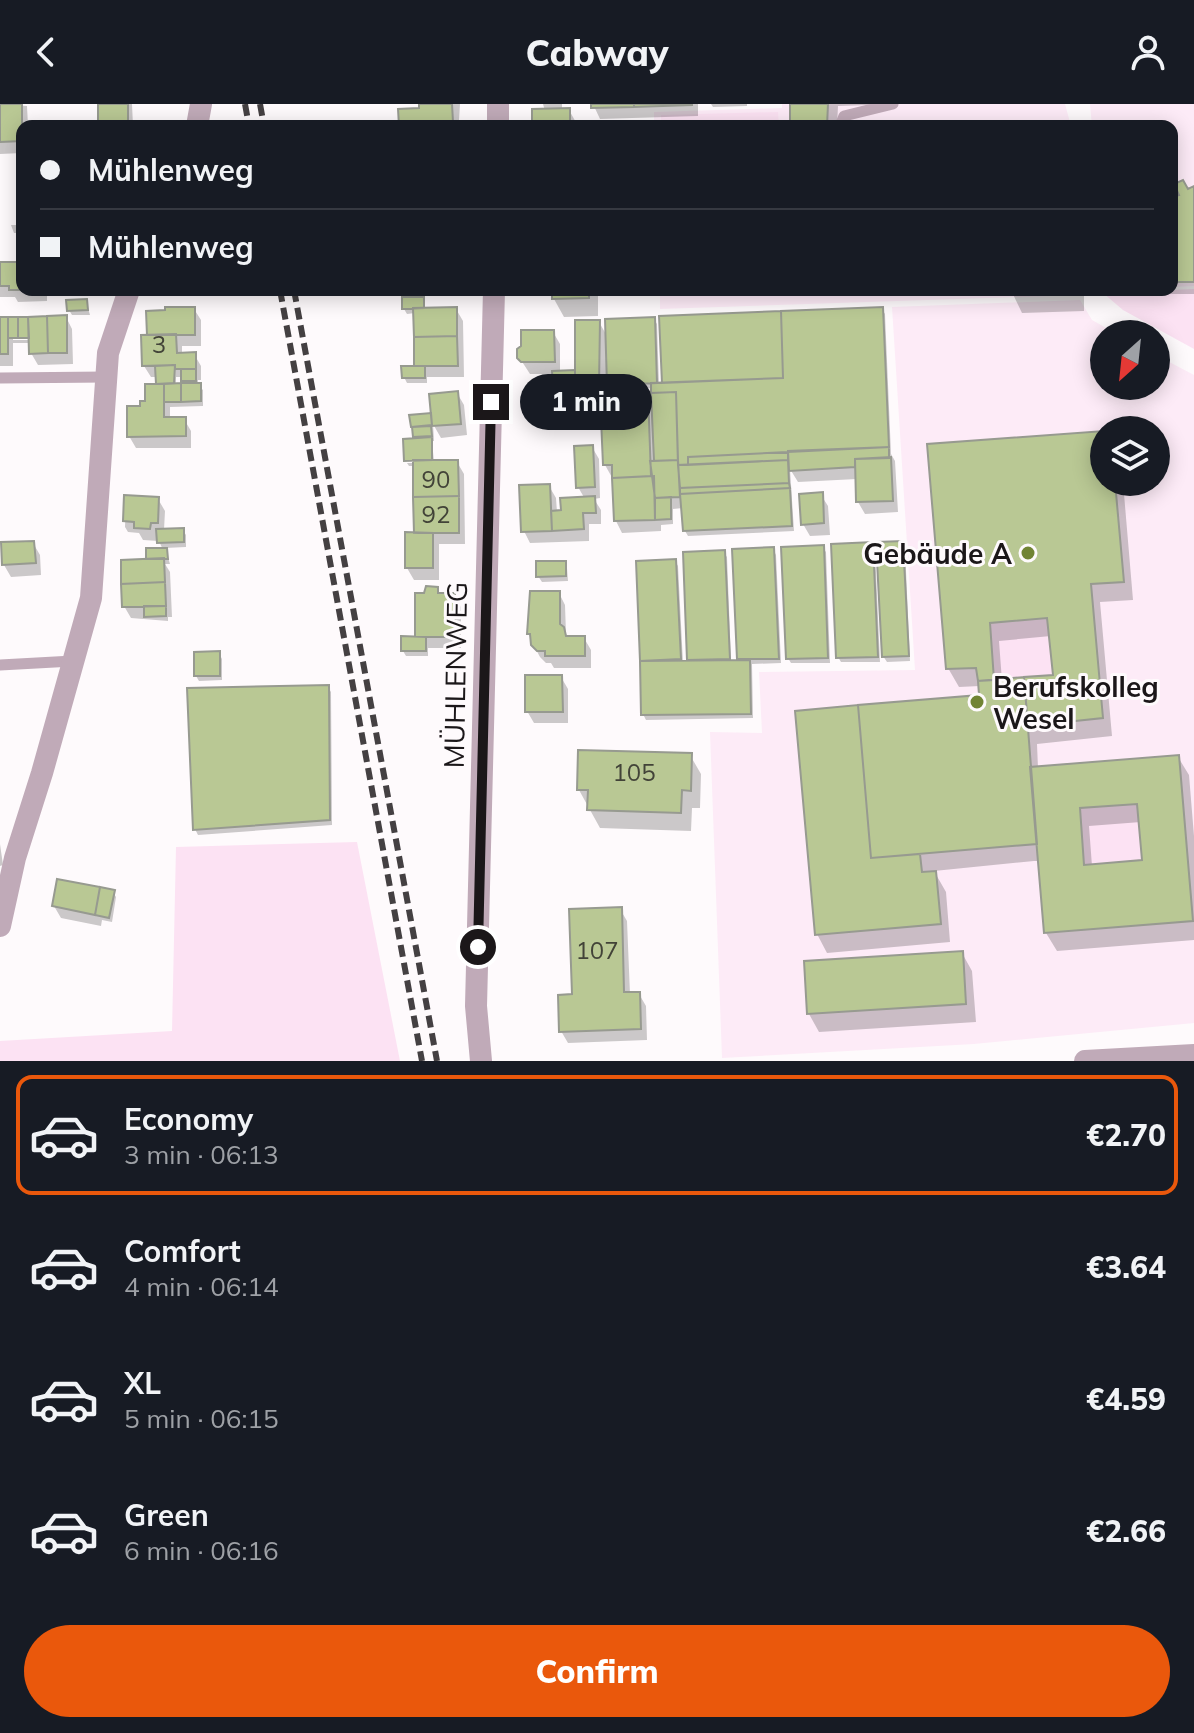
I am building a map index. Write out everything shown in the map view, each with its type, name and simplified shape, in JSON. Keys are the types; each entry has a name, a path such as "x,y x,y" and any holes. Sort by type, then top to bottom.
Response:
{"street":[{"path":"0,926 15,858 91,598 108,353 127,296"},
{"name":"MÜHLENWEG","path":"481,1061 476,1006 494,296"},
{"path":"1085,1061 1194,1055"}],"lane":[{"path":"842,120 844,116 893,104"},
{"path":"0,378 106,377"},
{"path":"0,665 73,661"}],"shaded area":[{"path":"782,104 1065,104 1069,120 654,120 654,112 782,108"},
{"path":"1090,104 1194,104 1194,286 1178,287 1178,120 1091,120"},
{"path":"778,112 779,120 661,120 661,115"},
{"path":"1194,289 1194,349 1170,336 1170,320 1141,320 1107,296 1178,296 1178,290"},
{"path":"660,296 1050,296 660,309"},
{"name":"Berufskolleg Wesel","path":"1080,300 1092,320 1090,400 1170,400 1170,362 1194,375 1194,1023 974,1044 722,1058 710,732 762,733 759,672 915,670 892,307"},
{"path":"1047,618 1053,675 994,680 990,623"},
{"path":"1137,804 1142,860 1084,865 1080,808"},
{"path":"357,842 400,1061 0,1061 0,1041 172,1031 176,847"}],"building":[{"path":"0,104 22,104 22,120 16,120 16,141 0,142"},
{"path":"98,104 128,104 128,120 98,120"},
{"path":"419,104 452,104 453,120 399,120 398,109 419,108"},
{"path":"591,104 634,104 634,107 591,108"},
{"path":"634,104 692,104 692,105 634,107"},
{"path":"790,104 828,104 827,120 790,120"},
{"path":"570,108 570,120 532,120 532,109"},
{"path":"1183,180 1188,189 1194,186 1194,282 1178,282 1178,182"},
{"path":"0,262 16,262 16,290 0,286"},
{"path":"552,296 589,296 589,298 552,299"},
{"path":"402,297 424,297 424,308 402,309"},
{"path":"87,299 88,310 67,311 66,300"},
{"path":"165,307 195,307 195,335 147,335 146,311 165,310"},
{"path":"457,307 457,336 414,337 413,308"},
{"path":"883,307 889,447 688,457 688,465 678,465 676,392 651,393 651,383 783,378 781,311"},
{"path":"781,311 783,378 662,383 659,316"},
{"path":"67,315 67,353 48,353 47,316"},
{"path":"47,316 48,353 29,354 28,317"},
{"path":"0,317 8,317 8,354 0,354"},
{"path":"8,317 18,317 18,338 8,338"},
{"path":"18,317 28,317 29,338 18,338"},
{"path":"655,317 657,383 607,385 605,319"},
{"path":"575,320 600,320 599,386 575,386"},
{"path":"521,330 554,330 555,362 521,362 517,358 517,349 521,346"},
{"path":"176,334 177,353 196,352 196,369 175,369 175,365 142,366 141,335"},
{"path":"457,336 458,366 414,366 414,337"},
{"path":"175,365 174,383 156,384 155,366"},
{"path":"401,366 425,366 425,378 402,378"},
{"path":"181,369 196,369 196,381 181,381"},
{"path":"575,370 575,387 553,388 552,371"},
{"path":"181,383 201,383 201,401 181,402"},
{"path":"181,383 181,402 164,402 164,384"},
{"path":"145,384 164,384 164,417 186,417 186,436 127,437 127,406 140,406 140,401 145,401"},
{"path":"458,391 461,424 432,426 429,394"},
{"path":"676,392 678,460 654,461 651,393"},
{"path":"648,393 651,476 612,478 612,465 603,465 600,395"},
{"path":"431,413 432,425 411,427 409,415"},
{"path":"431,426 432,436 413,437 412,427"},
{"name":"Gebäude A","path":"1090,432 1090,496 1116,496 1124,582 1091,584 1103,718 1028,726 1024,677 1053,675 1047,618 990,623 994,680 978,681 976,668 946,669 927,444"},
{"path":"432,437 432,460 404,461 403,439"},
{"path":"593,445 595,487 576,488 574,446"},
{"path":"889,447 889,458 855,459 855,467 789,471 788,451"},
{"path":"788,452 788,460 688,465 688,457"},
{"path":"891,457 893,501 856,502 855,459"},
{"path":"413,460 458,460 459,496 413,497"},
{"path":"678,460 680,497 655,498 650,461"},
{"path":"788,460 789,483 680,488 678,465"},
{"path":"654,476 655,520 614,521 612,478"},
{"path":"789,483 790,488 680,494 680,488"},
{"path":"550,484 552,531 521,532 519,485"},
{"path":"790,488 792,526 683,531 680,494"},
{"path":"823,492 824,523 801,525 799,494"},
{"path":"124,495 159,497 158,523 151,523 150,529 134,528 134,522 123,521"},
{"path":"459,496 459,533 414,533 413,497"},
{"path":"595,496 596,513 583,513 584,529 552,531 551,511 561,510 560,498"},
{"path":"671,497 671,519 655,520 655,498"},
{"path":"184,528 184,542 157,543 156,529"},
{"path":"405,532 433,533 433,568 405,568"},
{"path":"34,541 36,563 2,565 1,542"},
{"path":"903,541 909,656 882,657 876,542"},
{"path":"873,542 878,657 836,658 831,544"},
{"path":"824,545 828,658 786,659 781,547"},
{"path":"774,547 779,659 737,659 732,549"},
{"path":"146,548 167,548 168,559 146,559"},
{"path":"725,550 730,659 687,660 683,552"},
{"path":"164,558 165,582 121,584 121,560"},
{"path":"676,559 681,659 640,661 636,561"},
{"path":"536,561 566,561 566,576 536,577"},
{"path":"165,582 166,606 122,607 121,584"},
{"path":"426,586 438,587 438,593 455,593 455,637 415,637 415,593 424,593"},
{"path":"530,591 560,591 560,624 566,636 585,636 585,656 545,656 545,651 537,651 531,645 530,634 527,634"},
{"path":"144,606 166,606 166,616 144,617"},
{"path":"401,636 426,637 426,651 401,651"},
{"path":"220,651 220,676 194,676 194,652"},
{"path":"750,660 751,714 641,715 640,661"},
{"path":"525,675 562,675 563,712 525,712"},
{"path":"1024,677 1037,844 871,858 858,705 979,695 978,681"},
{"path":"329,685 330,820 193,830 187,688"},
{"path":"858,705 871,858 920,854 922,872 936,871 941,924 815,935 795,711"},
{"path":"578,750 692,753 691,791 682,790 681,813 587,810 588,790 577,790"},
{"path":"1179,755 1193,921 1044,933 1030,767","holes":["1137,804 1142,860 1084,865 1080,808"]},
{"path":"57,879 100,887 95,915 52,906"},
{"path":"100,887 115,890 109,918 95,915"},
{"path":"622,907 624,992 640,992 641,1029 559,1032 558,995 572,994 569,909"},
{"path":"963,951 966,1004 807,1014 804,961"}],"railway":[{"path":"245,104 248,120"},
{"path":"260,104 263,120"},
{"path":"281,296 422,1061"},
{"path":"295,296 437,1061"}],"place":[{"name":"Gebäude A","path":"1028,553"},
{"name":"Berufskolleg Wesel","path":"977,702"}],"route":[{"path":"478,947 491,402"}]}
